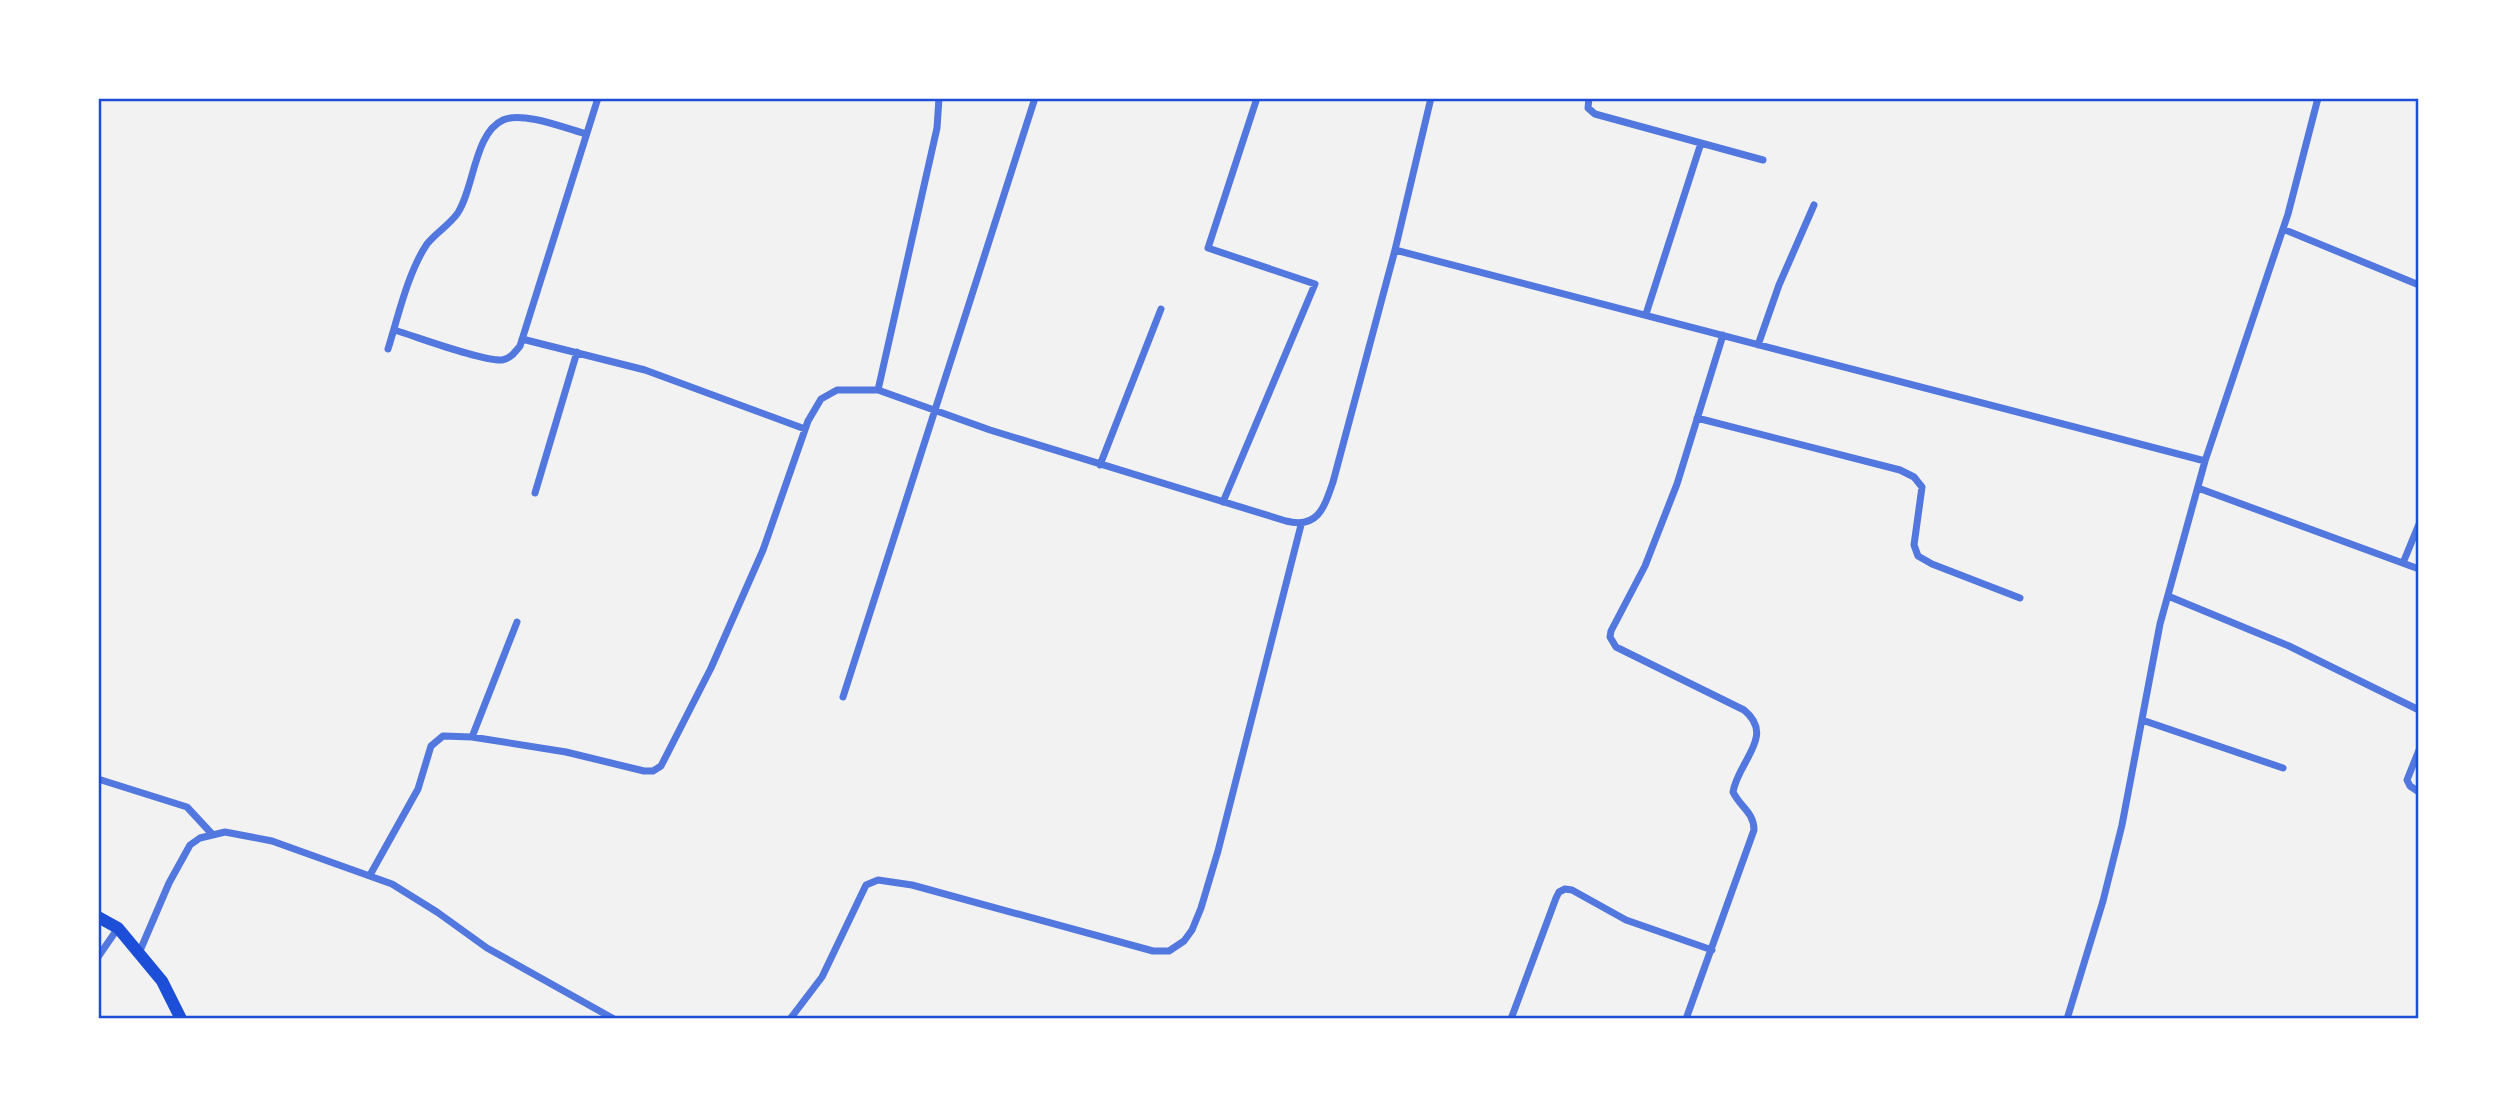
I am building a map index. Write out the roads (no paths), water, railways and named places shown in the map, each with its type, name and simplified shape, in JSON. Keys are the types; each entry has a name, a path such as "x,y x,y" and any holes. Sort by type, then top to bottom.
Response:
{"main road":[{"path":"98,917 118,928 162,981 181,1019"}],"street":[{"path":"394,330 502,360 511,356 520,346 598,98"},
{"path":"878,390 937,128 939,98"},
{"path":"843,697 1035,98"},
{"path":"1223,502 1315,284 1208,248 1257,98"},
{"path":"370,875 418,789 431,746 436,739 443,736 472,737 592,757 644,771 653,771 661,766 711,668 763,550 805,429 821,399 837,390 878,390 1100,466 1301,525 1316,518 1325,506 1333,482 1395,250 1431,98"},
{"path":"1589,98 1587,108 1595,114 1763,160"},
{"path":"2067,1019 2116,850 2160,624 2197,488 2283,229 2318,98"},
{"path":"388,349 416,266 427,245 457,214 481,148 495,124 506,118 522,117 586,134"},
{"path":"1646,314 1701,143"},
{"path":"1758,345 1779,285 1814,205"},
{"path":"2283,229 2419,285"},
{"path":"1395,250 2205,461"},
{"path":"1100,466 1161,309"},
{"path":"1686,1019 1754,830 1754,820 1733,792 1756,739 1758,727 1744,710 1616,647 1610,637 1645,566 1676,484 1723,335"},
{"path":"523,339 645,370 805,429"},
{"path":"535,493 577,352"},
{"path":"1698,418 1900,470 1914,477 1922,487 1914,545 1918,556 2020,598"},
{"path":"2197,488 2419,569"},
{"path":"2403,563 2419,524"},
{"path":"790,1019 822,977 866,885 878,880 912,885 1153,951 1170,951 1184,940 1201,908 1218,851 1301,525"},
{"path":"2168,596 2289,646 2419,710"},
{"path":"472,737 517,622"},
{"path":"2142,720 2283,768"},
{"path":"2419,750 2407,780 2410,786 2419,792"},
{"path":"98,779 187,807 212,834"},
{"path":"139,953 180,860 190,845 200,838 225,832 272,841 392,884 487,948 614,1019"},
{"path":"1511,1019 1556,898 1565,888 1626,920 1712,950"},
{"path":"98,957 118,928"}]}
